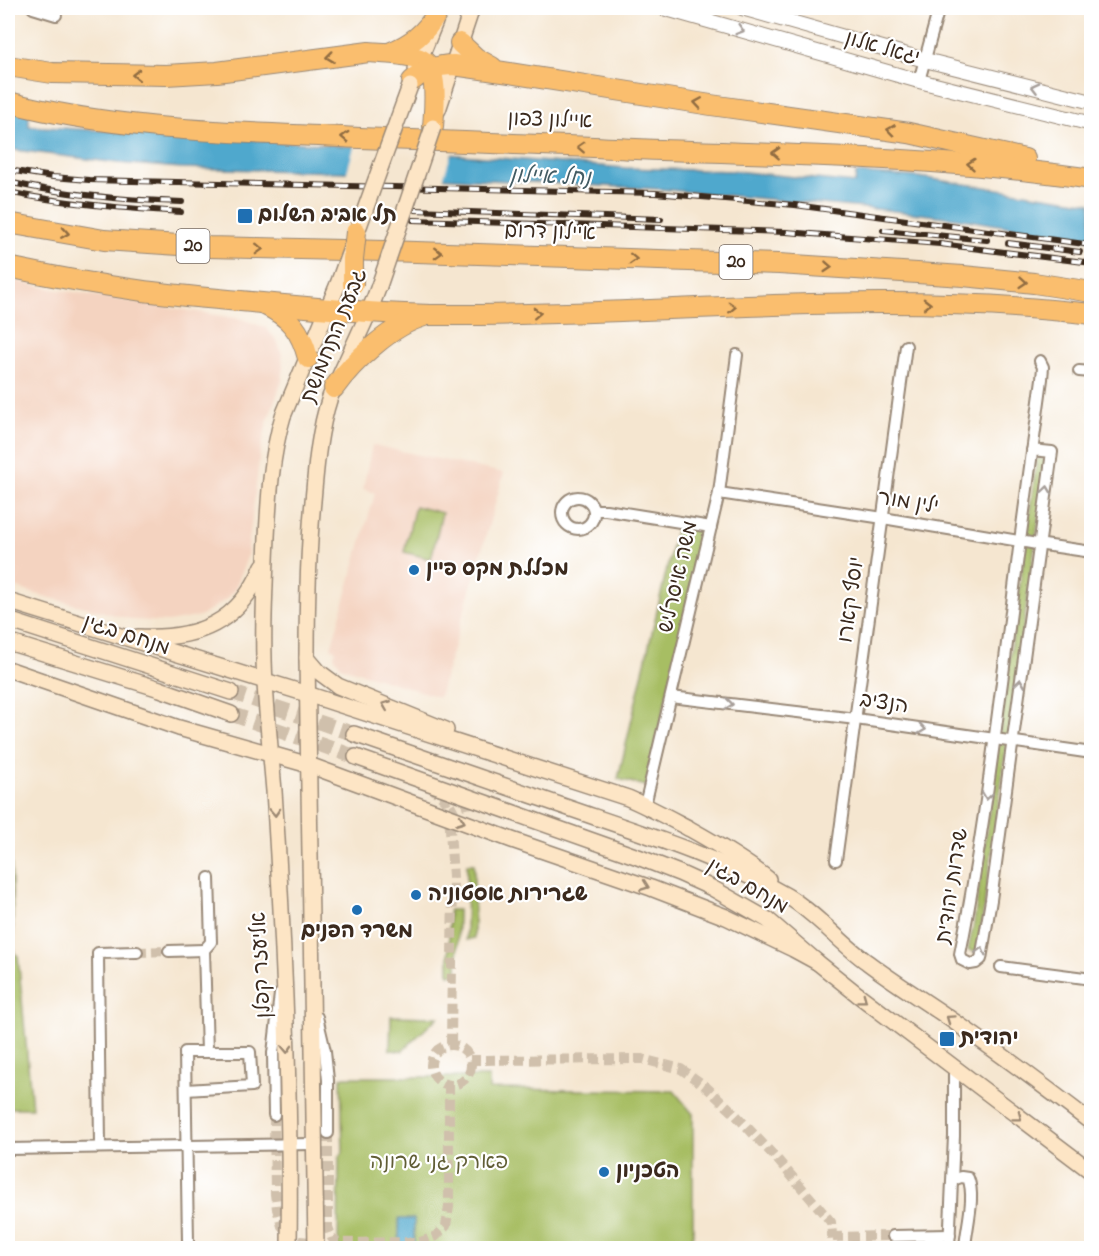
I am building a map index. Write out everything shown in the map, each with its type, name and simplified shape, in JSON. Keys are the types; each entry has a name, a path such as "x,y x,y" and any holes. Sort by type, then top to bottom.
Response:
{"highway":[{"path":"8,66 52,73 166,75 217,72 358,54 388,53 399,49 422,33 431,24 439,10"},
{"path":"460,43 476,58 503,72"},
{"path":"388,53 433,76"},
{"path":"433,76 446,65 453,65 909,133 996,152 1092,177"},
{"path":"411,83 422,73 433,76"},
{"path":"433,76 435,98 433,127"},
{"name":"איילון צפון","path":"8,102 77,116 181,129 925,160 1092,177"},
{"name":"איילון דרום","path":"8,223 105,240 208,247 778,264 993,279 1092,292"},
{"path":"356,232 353,260 346,284 359,304 369,312"},
{"path":"8,267 138,291 328,309 429,315 933,303 1022,307 1092,314"},
{"path":"260,303 279,312 294,326 308,358"},
{"path":"334,388 353,365 373,347 406,323 429,315"}],"main road":[{"path":"453,65 470,14 478,8"},
{"path":"433,76 439,10"},
{"path":"356,232 411,83"},
{"name":"גבעת התחמושת","path":"307,694 307,595 315,472 321,428 330,397 379,286 433,127"},
{"name":"גבעת התחמושת","path":"265,681 266,558 276,439 294,388 328,309 346,284"},
{"path":"116,635 170,637 187,635 225,618 252,589 266,558"},
{"path":"8,601 307,694 645,805 748,863 787,897"},
{"name":"מנחם בגין","path":"8,620 231,692"},
{"name":"מנחם בגין","path":"8,642 160,689 231,714"},
{"path":"307,657 320,672 338,686 557,776"},
{"path":"8,669 179,728 309,765 512,840 651,888 726,917 817,962"},
{"name":"אליעזר קפלן","path":"265,681 284,958 290,1144 289,1248"},
{"path":"307,694 316,1248"},
{"name":"מנחם בגין","path":"354,734 636,831 751,877 813,914 868,963 947,1017 1092,1123"},
{"name":"מנחם בגין","path":"356,758 638,857 712,888 768,920 817,962 954,1069 1092,1172"}],"street":[{"path":"33,8 56,15"},
{"name":"יגאל אלון","path":"663,8 919,81 1092,124"},
{"name":"יגאל אלון","path":"742,8 924,60 1092,102"},
{"path":"919,81 939,8"},
{"name":"יוסף קארו","path":"836,860 906,346"},
{"name":"משה איסרליש","path":"645,805 719,493 737,355"},
{"name":"שדרות יהודית","path":"1032,450 1052,453 991,900 981,959 970,964 962,960 960,954 972,897 995,738 1020,541 1032,450 1042,379 1043,367 1040,361"},
{"path":"1079,371 1092,372"},
{"name":"ילין מור","path":"719,493 1092,552"},
{"path":"594,510 711,527"},
{"name":"הנציב","path":"671,697 856,719 1092,753"},
{"path":"207,1052 204,950 211,942 209,878"},
{"path":"169,951 204,950"},
{"path":"100,1147 98,953 136,952"},
{"path":"274,1115 273,1053 284,958"},
{"path":"1001,967 1092,979"},
{"path":"312,989 325,1051 328,1133"},
{"path":"186,1090 252,1086 250,1052 185,1052 189,1248"},
{"path":"949,1248 953,1180 954,1069"},
{"path":"8,1149 314,1144"},
{"path":"953,1180 961,1177 968,1178 970,1183 965,1248"},
{"path":"893,1236 950,1235"}],"shaded area":[{"path":"8,279 52,289 242,319 266,328 277,341 282,354 282,381 268,419 260,453 247,557 235,589 225,600 201,616 168,622 134,620 32,593 8,584"},
{"name":"מכללת מקס פיין","path":"372,445 504,473 439,697 342,667 334,656 336,650 331,648 375,493 363,489"}],"green space":[{"path":"1037,458 1047,460 978,950 974,952 968,950 974,923"},
{"path":"415,506 442,513 431,559 404,552"},
{"path":"677,525 704,532 646,786 618,779"},
{"path":"8,850 11,854 14,953 18,956 32,1108 8,1108"},
{"path":"467,864 474,864 474,938 466,940"},
{"path":"449,910 458,910 457,974 449,974"},
{"path":"391,1016 438,1017 402,1051 390,1050"},
{"name":"פארק גני שרונה","path":"341,1077 489,1077 489,1089 674,1091 693,1114 693,1248 338,1248 339,1158 343,1152"}],"water":[{"name":"נחל איילון","path":"8,110 29,115 29,126 321,144 625,168 734,171 855,183 856,173 918,177 1091,203 1091,240 955,218 659,189 342,172 181,168 118,163 8,149"},
{"path":"399,1219 414,1219 414,1244 399,1244"}],"pier":[{"path":"355,144 452,151 443,180 346,175"}],"tunnel":[{"path":"231,692 354,734"},
{"path":"231,714 356,757"},
{"path":"430,786 445,800 449,813 453,877 451,1045"},
{"path":"449,813 462,805 478,803"},
{"path":"137,952 169,951"},
{"path":"451,1045 465,1051 471,1065 465,1079 451,1085 437,1079 431,1065 437,1051 451,1045"},
{"path":"470,1060 642,1059 681,1069 704,1085 733,1112 831,1222 833,1248"},
{"path":"274,1115 275,1194 282,1226 290,1236 299,1241 329,1243 421,1242 436,1236 446,1226 449,1207 449,1085"},
{"path":"328,1133 328,1227 332,1238 337,1242"},
{"path":"833,1237 893,1236"}],"railway":[{"path":"8,170 89,180 655,193 795,205 1092,245"},
{"path":"8,182 94,196 182,202"},
{"path":"8,192 72,203 181,212"},
{"path":"415,210 661,219"},
{"path":"413,220 786,232 940,244 1092,263"},
{"path":"883,230 987,240"},
{"path":"1008,243 1080,252"}],"place":[{"name":"תל אביב השלום","path":"245,216"},
{"name":"מכללת מקס פיין","path":"414,570"},
{"name":"שגרירות אסטוניה","path":"416,895"},
{"name":"משרד הפנים","path":"357,910"},
{"name":"יהודית","path":"947,1039"},
{"name":"הטכניון","path":"604,1172"}]}
